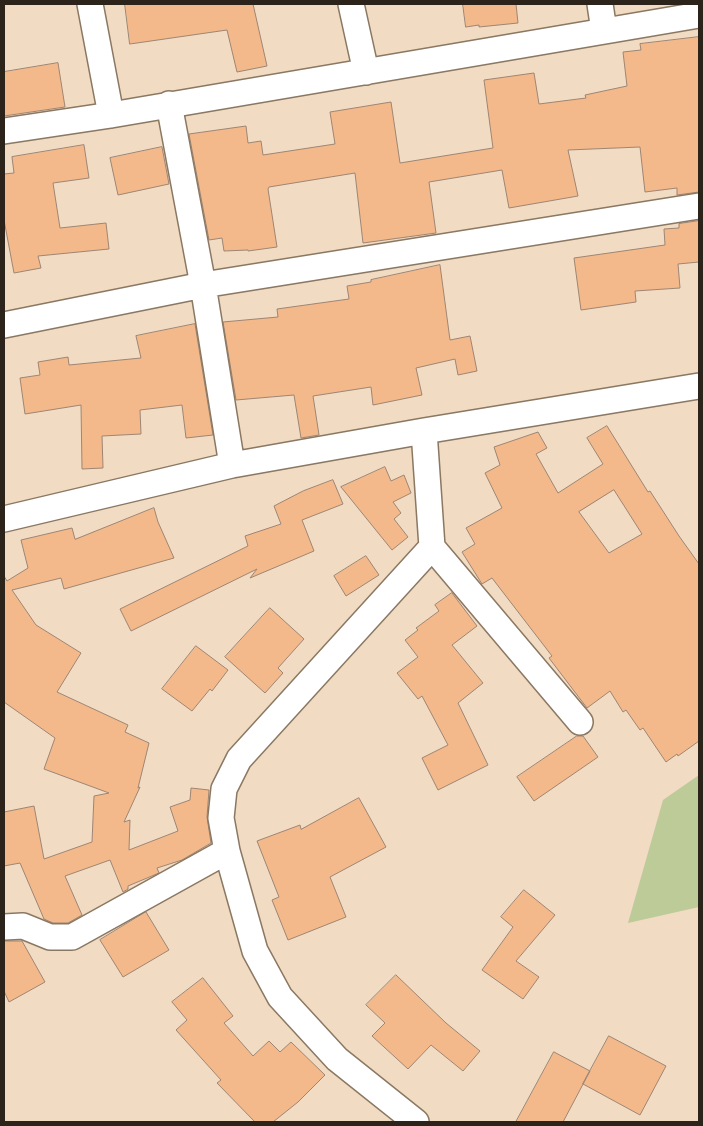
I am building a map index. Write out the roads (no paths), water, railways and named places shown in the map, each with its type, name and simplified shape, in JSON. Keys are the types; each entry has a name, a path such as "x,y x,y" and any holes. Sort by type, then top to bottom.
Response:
{"street":[{"path":"90,4 111,115"},
{"path":"352,4 366,72"},
{"path":"600,4 604,31"},
{"path":"4,131 111,115 699,15"},
{"path":"170,104 232,465"},
{"path":"4,325 202,285 699,206"},
{"path":"4,519 232,465 699,386"},
{"path":"424,431 432,547 580,722"},
{"path":"416,1122 337,1059 280,997 255,951 226,851 221,818 224,789 239,759 432,547"},
{"path":"4,927 23,926 50,938 72,937 226,851"}]}
